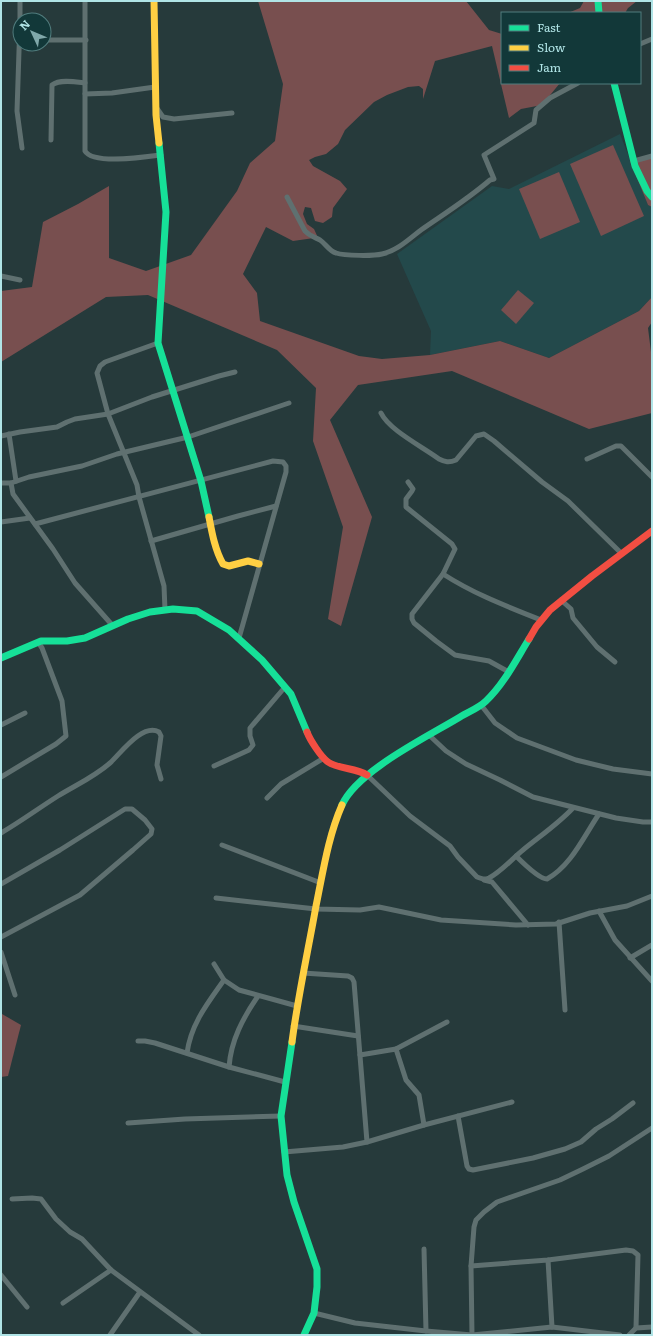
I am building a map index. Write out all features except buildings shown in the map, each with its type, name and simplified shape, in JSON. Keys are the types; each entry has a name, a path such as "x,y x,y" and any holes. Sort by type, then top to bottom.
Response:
{"street":[{"path":"20,1 20,12"},
{"path":"86,1 84,146 86,154 94,157 129,158 161,155"},
{"path":"154,1 156,107 166,212 158,344 201,481 220,560 223,564 229,566 248,561 259,564"},
{"path":"598,1 599,12"},
{"path":"641,44 652,39"},
{"path":"52,40 86,40"},
{"path":"20,52 17,111 22,148"},
{"path":"51,140 52,85 60,82 85,83"},
{"path":"287,197 309,235 324,243 332,252 344,255 381,255 403,244 422,229 442,217 490,180 494,180 484,155 534,123 536,110 550,98 576,84"},
{"path":"614,84 634,161 647,191 652,197"},
{"path":"85,94 112,93 155,87"},
{"path":"156,107 163,117 174,119 232,113"},
{"path":"634,161 652,156"},
{"path":"1,276 20,280"},
{"path":"158,344 105,362 100,366 97,373 108,414 137,485 164,586 165,610"},
{"path":"1,436 57,427 67,422 108,414 172,390 235,372"},
{"path":"1,483 13,482 82,466 117,454 188,437 289,403"},
{"path":"380,413 398,431 445,462 456,460 476,436 484,434 542,482 568,501 622,553"},
{"path":"9,434 13,482 12,494 53,549 75,583 113,626"},
{"path":"587,459 616,446 620,446 652,477"},
{"path":"35,524 273,461 280,461 285,464 286,468 239,638"},
{"path":"408,482 413,489 406,499 406,507 454,547 454,552 443,574 412,614 414,623 455,655 489,661 508,672"},
{"path":"151,541 276,506"},
{"path":"1,522 30,518"},
{"path":"304,1335 314,1313 317,1287 317,1269 312,1249 294,1202 287,1175 281,1116 293,1026 327,851 336,818 345,798 367,775 383,763 481,705 492,694 508,672 541,620 561,600 652,531"},
{"path":"443,574 454,582 482,596 541,620"},
{"path":"561,600 571,608 573,618 600,650 615,662"},
{"path":"1,658 41,641 67,641 85,638 128,619 150,612 173,609 197,611 209,617 239,638 262,660 291,694 309,737 329,763 352,768 367,775 410,816 442,839 477,877 492,882 528,924"},
{"path":"1,777 56,744 66,736 62,701 42,648 38,642"},
{"path":"214,766 249,750 252,747 253,745 250,736 250,728 285,687"},
{"path":"481,705 495,724 517,738 576,760 613,769 652,774"},
{"path":"1,725 25,713"},
{"path":"1,833 60,795 92,777 108,765 136,737 152,730 159,732 161,736 157,765 161,779"},
{"path":"430,736 446,751 466,764 533,797 599,814 638,822 652,822"},
{"path":"267,798 282,784 324,758"},
{"path":"1,884 60,850 125,809 131,808 145,820 152,829 151,834 80,895 1,937"},
{"path":"483,879 489,878 554,827 573,808"},
{"path":"516,856 543,879 550,877 571,858 599,814"},
{"path":"222,845 321,883"},
{"path":"216,898 316,909 360,910 379,907 441,920 528,924 559,922 599,911 627,906 652,896"},
{"path":"599,911 616,940 630,958 652,981"},
{"path":"559,922 565,1010"},
{"path":"630,958 652,945"},
{"path":"1,952 15,995"},
{"path":"214,964 224,980 239,990 297,1006"},
{"path":"303,973 348,976 352,978 354,982 367,1142"},
{"path":"187,1053 189,1039 199,1015 224,980"},
{"path":"228,1067 236,1032 258,996"},
{"path":"360,1055 396,1049 447,1022"},
{"path":"293,1026 358,1036"},
{"path":"138,1041 145,1041 228,1067 285,1082"},
{"path":"396,1049 406,1080 418,1095 424,1125"},
{"path":"284,1152 343,1148 512,1102"},
{"path":"458,1116 468,1166 469,1169 473,1170 533,1158 565,1149 581,1142 633,1103"},
{"path":"128,1123 185,1119 281,1116"},
{"path":"472,1334 471,1266 474,1227 476,1220 497,1202 560,1180 609,1156 652,1128"},
{"path":"12,1199 41,1199 56,1219 70,1232 82,1239 111,1270 199,1335"},
{"path":"424,1249 426,1331"},
{"path":"471,1266 548,1260 626,1250 633,1251 638,1255 636,1328"},
{"path":"548,1260 552,1327"},
{"path":"63,1303 111,1270"},
{"path":"1,1275 27,1306"},
{"path":"110,1335 140,1292"},
{"path":"314,1313 355,1323 426,1331 472,1334 552,1327 620,1335"},
{"path":"629,1335 636,1328 652,1327"}],"shaded area":[{"path":"258,1 466,1 489,30 501,34 501,84 559,84 542,105 521,109 509,118 492,46 435,61 423,99 423,89 419,86 408,87 374,102 345,130 338,144 326,154 309,160 313,166 340,181 347,189 333,208 332,217 323,223 315,221 311,208 305,207 303,214 307,224 314,229 319,240 314,238 293,241 266,227 243,274 257,293 260,321 359,356 382,359 430,355 500,341 549,358 639,311 652,297 652,322 648,328 652,360 652,413 589,429 452,371 358,385 330,420 372,517 341,626 328,619 343,527 313,441 316,388 277,350 148,295 106,297 1,362 1,291 32,287 43,222 109,186 109,258 146,271 191,255 237,191 250,163 275,141 283,84"},
{"path":"584,1 637,1 628,8 626,12 570,12 580,8"},
{"path":"620,134 648,205 652,207 652,297 639,311 549,358 500,341 430,355 431,331 397,254 492,186 509,189"},
{"path":"613,145 644,216 601,236 570,164"},
{"path":"652,156 652,207 648,205 630,161"},
{"path":"559,172 580,222 540,239 519,189"},
{"path":"518,290 534,303 516,324 501,310"},
{"path":"2,1014 21,1025 8,1076 1,1077 1,1015"}],"traffic: fast":[{"path":"598,1 599,12"},
{"path":"614,84 635,166 647,191 652,197"},
{"path":"159,143 166,212 158,343 201,481 209,517"},
{"path":"1,658 41,641 67,641 85,638 128,619 150,612 173,609 197,611 229,630 262,660 291,694 307,732"},
{"path":"342,805 350,792 377,767 483,703 504,679 529,639"},
{"path":"292,1042 281,1116 287,1175 294,1202 317,1269 317,1287 314,1313 304,1335"}],"traffic: slow":[{"path":"154,1 156,115 159,143"},
{"path":"209,517 216,547 223,564 229,566 248,561 259,564"},
{"path":"292,1042 300,991 329,842 342,805"}],"traffic: jam":[{"path":"529,639 536,627 550,610 652,531"},
{"path":"307,732 316,748 328,762 367,775"}]}
